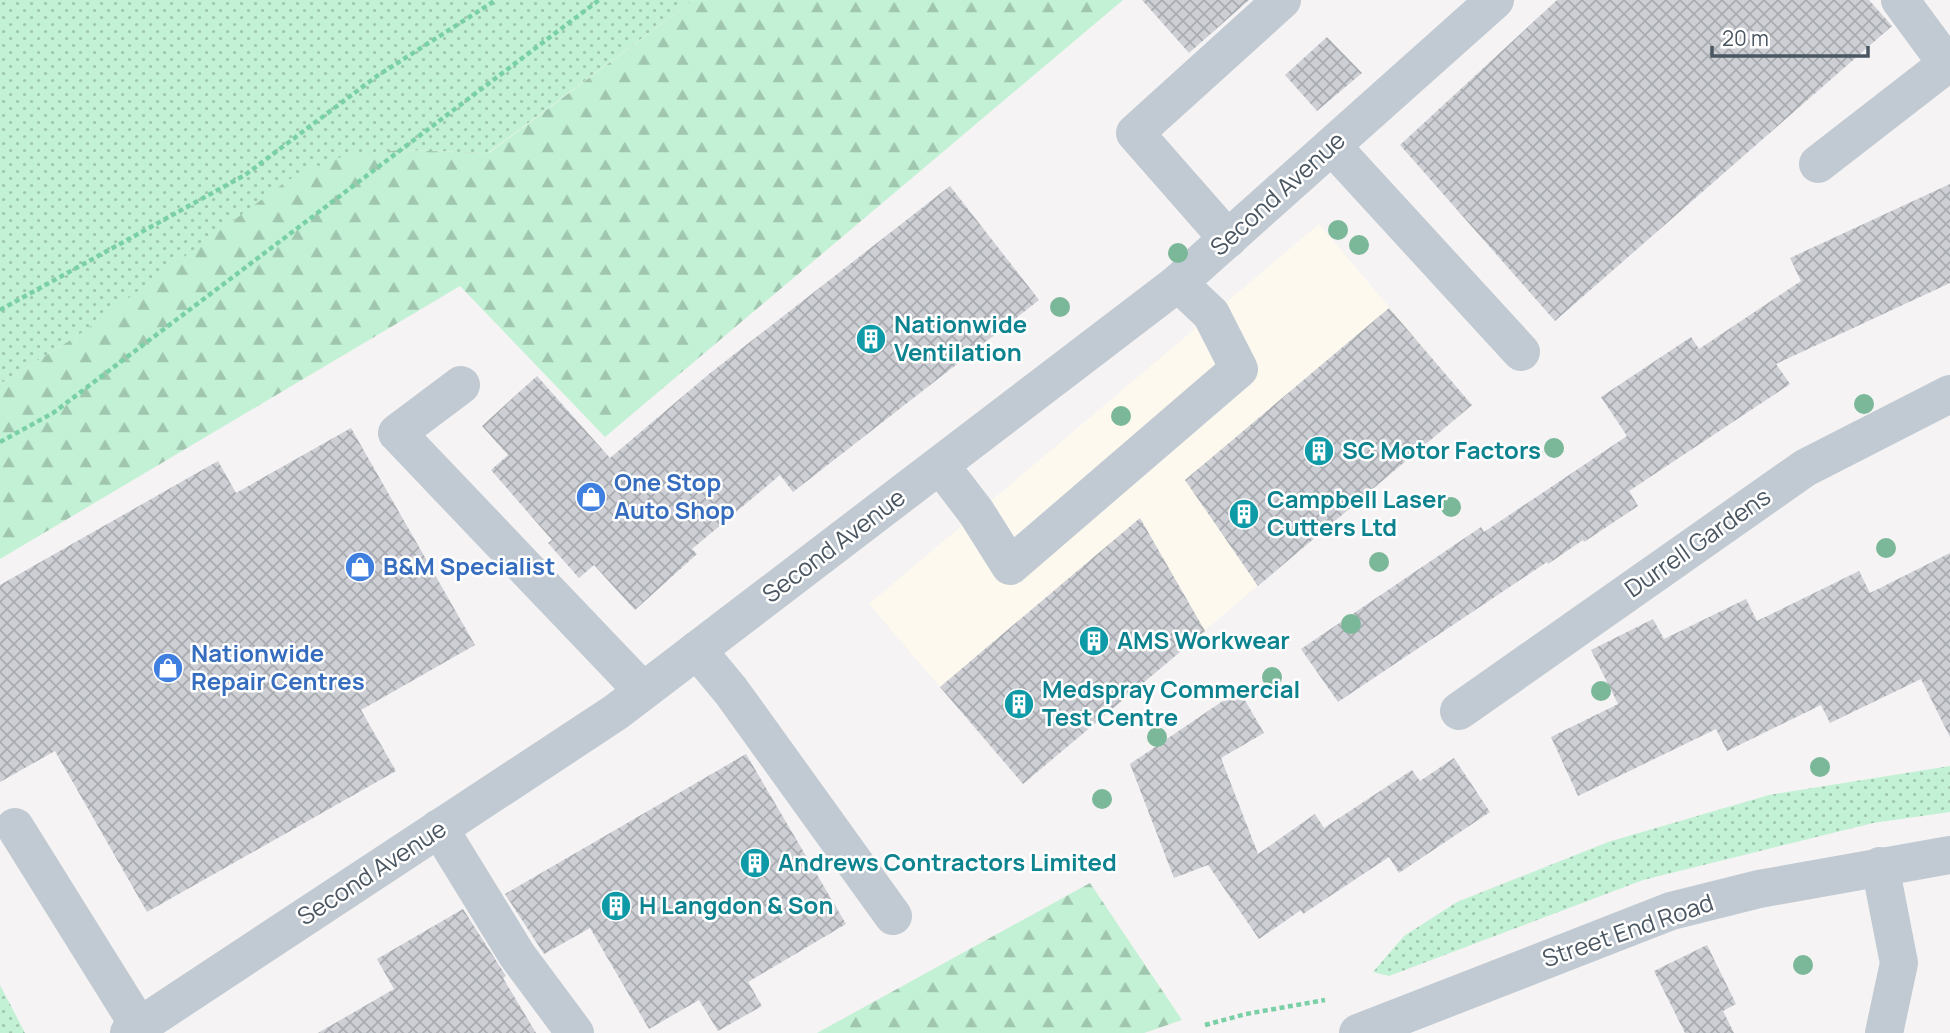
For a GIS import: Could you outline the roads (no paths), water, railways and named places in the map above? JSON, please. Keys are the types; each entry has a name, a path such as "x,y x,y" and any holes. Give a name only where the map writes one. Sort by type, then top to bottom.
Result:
{"street":[{"path":"1228,239 1135,133 1282,0"},
{"name":"Second Avenue","path":"134,1030 616,712 1178,283 1495,0"},
{"path":"1818,164 1947,64 1900,0"},
{"path":"1332,146 1521,352"},
{"path":"940,465 976,512 1010,566 1239,369 1211,314 1178,283"},
{"path":"461,385 397,433 643,691"},
{"name":"Durrell Gardens","path":"1459,711 1805,468 1950,394"},
{"path":"697,650 731,691 893,916"},
{"path":"15,827 134,1030"},
{"path":"439,828 517,955 575,1033"},
{"name":"Street End Road","path":"1358,1033 1671,911 1759,889 1950,855"},
{"path":"1880,866 1899,963 1884,1033"}],"place":[{"name":"Nationwide Ventilation","path":"871,339"},
{"name":"SC Motor Factors","path":"1319,451"},
{"name":"One Stop Auto Shop","path":"591,497"},
{"name":"Campbell Laser Cutters Ltd","path":"1244,514"},
{"name":"B&M Specialist","path":"360,567"},
{"name":"AMS Workwear","path":"1094,641"},
{"name":"Nationwide Repair Centres","path":"168,668"},
{"name":"Medspray Commercial Test Centre","path":"1019,704"},
{"name":"Andrews Contractors Limited","path":"755,863"},
{"name":"H Langdon & Son","path":"616,906"}]}
